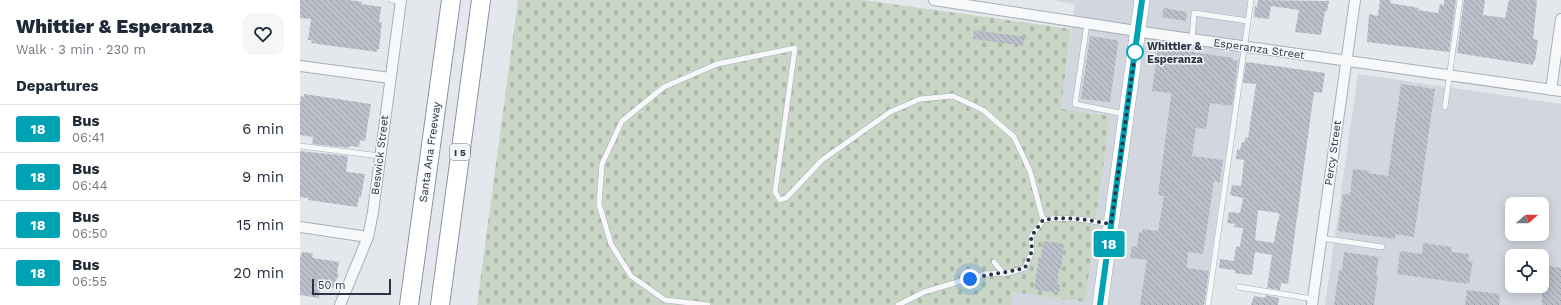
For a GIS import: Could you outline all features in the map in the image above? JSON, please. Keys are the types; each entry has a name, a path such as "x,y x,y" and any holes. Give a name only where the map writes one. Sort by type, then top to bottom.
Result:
{"highway":[{"name":"Santa Ana Freeway","path":"410,296 451,0"},
{"name":"I 5","path":"440,305 480,0"},
{"path":"443,281 444,305"},
{"path":"398,305 410,296"}],"main road":[{"path":"1100,305 1142,0"}],"street":[{"name":"Beswick Street","path":"340,305 368,237 374,212 398,0"},
{"name":"Esperanza Street","path":"934,0 1138,32 1556,90"},
{"name":"Percy Street","path":"1312,302 1355,0"},
{"path":"1556,90 1561,19"},
{"path":"300,66 390,78"},
{"path":"300,227 368,237"}],"lane":[{"path":"1208,305 1251,0"},
{"path":"1445,107 1460,0"},
{"path":"1192,39 1194,13 1248,21"},
{"path":"1087,24 1075,104 1126,114"},
{"path":"708,305 665,300 631,276 611,244 599,204 602,164 622,120 664,87 717,64 796,48 775,192 780,200 786,198 822,160 890,112 920,99 953,96 984,110 1014,137 1030,171 1043,220"},
{"path":"300,146 380,156"},
{"path":"898,305 924,292 985,274 1003,273 1025,268 1032,251 1031,237 1043,220 1057,218 1076,219 1111,224"},
{"path":"1321,238 1382,247"},
{"path":"994,262 1003,273"},
{"path":"1239,287 1312,302"}],"shaded area":[{"path":"1052,0 1249,0 1204,305 1011,305 1013,292 1085,302 1110,116 1061,109 1075,4"},
{"path":"1358,74 1561,104 1561,305 1325,305"}],"green space":[{"path":"518,0 863,0 1071,29 1061,109 1110,116 1085,302 1013,292 1011,305 477,305"}],"building":[{"path":"300,0 349,0 381,7 379,22 382,22 379,49 377,49 377,52 311,43 312,40 308,40 311,19 300,18"},
{"path":"1258,0 1329,1 1327,11 1325,11 1321,35 1295,32 1299,10 1271,6 1269,19 1254,17 1255,6 1257,7"},
{"path":"1380,0 1391,0 1390,3 1438,13 1440,4 1444,5 1444,0 1456,0 1449,52 1367,42 1369,14 1378,16"},
{"path":"1464,0 1485,0 1483,15 1505,18 1509,0 1537,1 1533,39 1538,40 1533,65 1457,53"},
{"path":"1164,8 1187,12 1186,21 1162,17"},
{"path":"974,30 1025,37 1023,46 973,39"},
{"path":"1090,36 1116,40 1118,43 1110,102 1081,99"},
{"path":"1158,47 1233,58 1233,60 1238,61 1232,106 1210,103 1206,129 1196,128 1192,156 1223,160 1220,182 1214,181 1203,254 1188,252 1187,268 1209,271 1204,305 1140,305 1147,260 1130,258 1132,246 1137,247 1139,232 1142,233 1143,229 1158,231 1164,196 1158,195 1171,93 1152,91"},
{"path":"1246,62 1325,73 1322,93 1314,92 1288,284 1281,283 1280,290 1267,288 1272,255 1255,252 1252,274 1250,275 1235,273 1235,270 1219,268 1220,259 1234,261 1236,247 1240,246 1243,228 1234,227 1235,224 1227,223 1229,212 1240,213 1243,198 1230,195 1232,185 1241,186 1244,160 1236,159 1237,149 1240,150 1242,142 1245,142 1245,137 1248,138 1256,84 1243,83","holes":["1258,210 1278,213 1280,215 1274,243 1255,240"]},
{"path":"1401,84 1435,89 1414,237 1395,234 1395,239 1338,231 1343,194 1350,195 1353,169 1388,176"},
{"path":"304,94 371,104 365,141 360,140 359,147 349,146 349,148 312,144 313,137 300,135 300,103 301,96 304,97"},
{"path":"300,151 348,156 346,172 365,174 361,197 359,197 357,207 308,200 308,198 300,197"},
{"path":"1043,241 1064,244 1061,269 1059,269 1057,284 1060,285 1059,293 1034,289"},
{"path":"1423,243 1452,247 1451,252 1469,254 1468,261 1473,261 1469,284 1397,274 1400,251 1422,254"},
{"path":"302,252 313,253 313,258 339,262 337,273 339,274 333,288 320,287 319,298 300,295 300,258"},
{"path":"1344,252 1379,257 1374,305 1334,305 1339,270 1342,271"},
{"path":"1549,266 1561,268 1561,305 1542,305 1542,293 1549,293"},
{"path":"1467,290 1500,294 1499,305 1465,305"},
{"path":"1266,295 1279,298 1278,305 1251,305 1254,296 1265,298"}],"bus line":[{"name":"18","path":"1100,305 1142,0"}],"place":[{"name":"Whittier & Esperanza","path":"1135,52"}],"route":[{"path":"970,279 985,274 1008,272 1025,268 1032,251 1031,237 1043,220 1057,218 1076,219 1111,224 1136,46 1135,52"}]}
